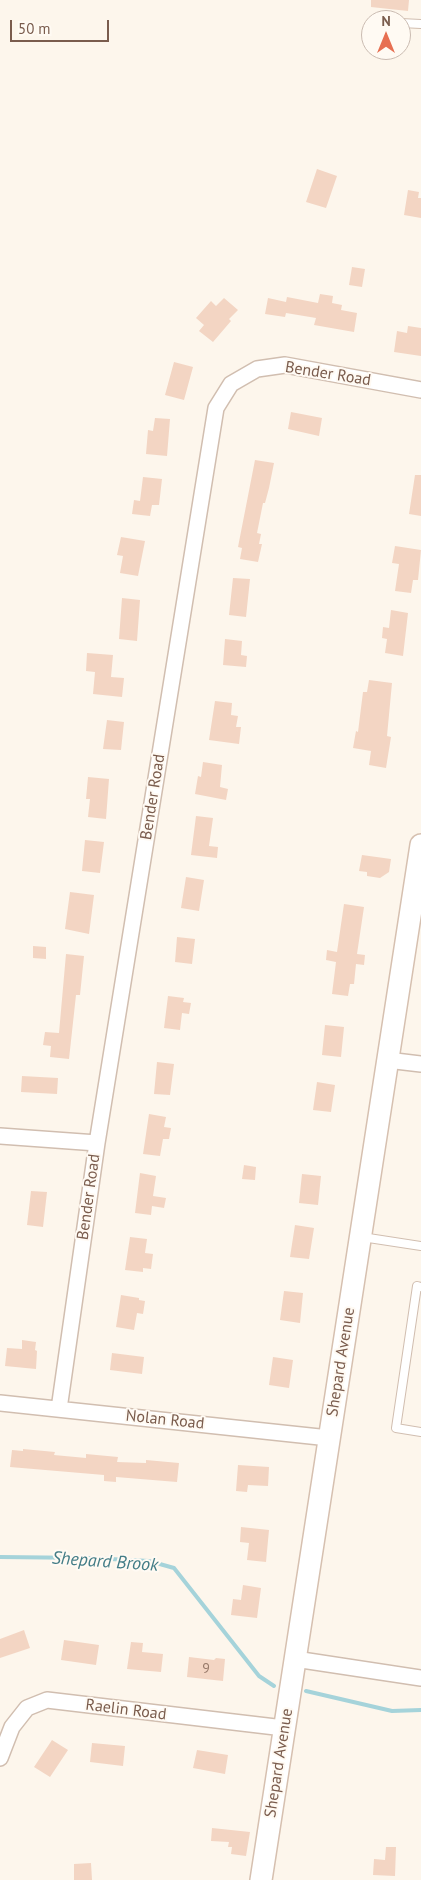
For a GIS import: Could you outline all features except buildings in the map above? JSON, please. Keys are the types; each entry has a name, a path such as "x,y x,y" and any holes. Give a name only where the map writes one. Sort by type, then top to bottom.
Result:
{"main road":[{"name":"Shepard Avenue","path":"261,1880 421,845"}],"street":[{"name":"Bender Road","path":"59,1409 97,1143 216,408 231,384 257,369 285,365 421,390"},
{"path":"388,1060 421,1064"},
{"path":"0,1136 97,1143"},
{"name":"Nolan Road","path":"0,1403 329,1438"},
{"path":"295,1659 421,1678"},
{"name":"Raelin Road","path":"0,1758 12,1727 27,1708 46,1700 284,1728"}],"lane":[{"path":"360,1237 421,1246"},
{"path":"421,1287 417,1286 396,1428 421,1432"}],"waterway":[{"name":"Shepard Brook","path":"0,1557 149,1561 174,1568 259,1676 274,1686"},
{"name":"Shepard Brook","path":"306,1691 392,1711 421,1710"}]}
